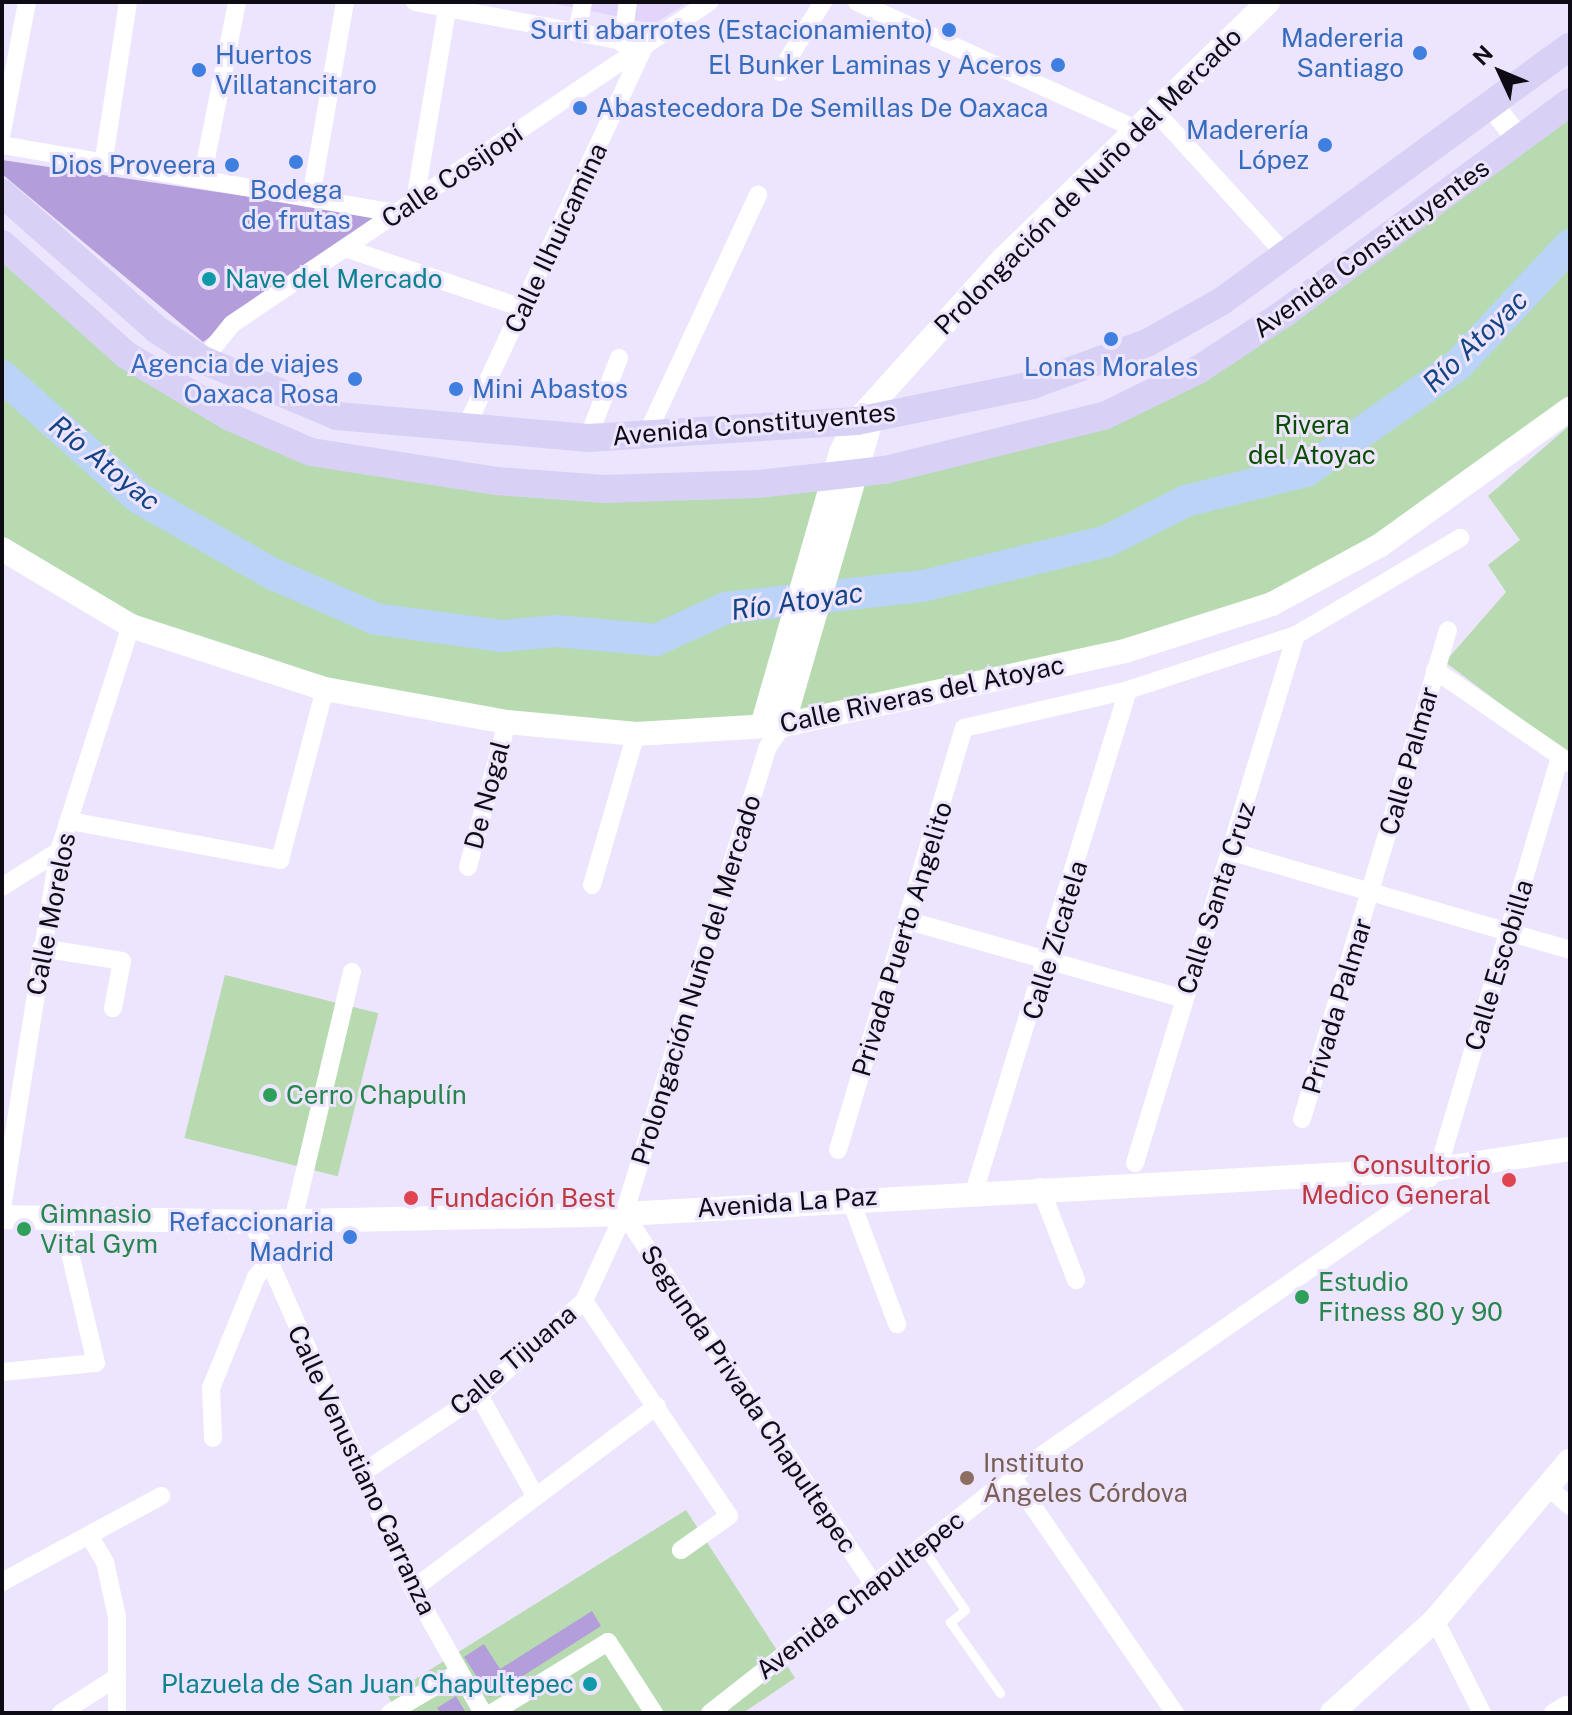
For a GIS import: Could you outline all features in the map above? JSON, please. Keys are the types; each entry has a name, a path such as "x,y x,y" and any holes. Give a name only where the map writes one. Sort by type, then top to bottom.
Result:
{"main road":[{"name":"Avenida Constituyentes","path":"2,193 156,329 203,360 337,416 588,438 647,434 869,413 1032,385 1147,343 1285,254 1570,46"},
{"name":"Avenida Constituyentes","path":"2,244 126,355 230,417 311,452 496,481 605,489 758,484 885,470 1104,416 1198,370 1274,320 1570,102"}],"street":[{"path":"2,132 27,2"},
{"path":"104,159 128,2"},
{"path":"202,179 237,2"},
{"path":"311,197 345,2"},
{"path":"415,2 645,45"},
{"path":"577,33 583,2"},
{"path":"622,43 628,8 643,2"},
{"name":"Calle Cosijopí","path":"203,360 232,324 709,2"},
{"path":"780,72 823,2"},
{"path":"857,2 1133,128"},
{"name":"Prolongación de Nuño del Mercado","path":"869,413 1133,128 1155,111 1268,2"},
{"path":"415,201 447,9"},
{"name":"Calle Ilhuicamina","path":"465,429 525,309 645,45"},
{"path":"1491,104 1519,140"},
{"path":"1155,111 1285,254"},
{"path":"2,145 104,159 396,213"},
{"path":"647,434 758,195"},
{"path":"345,248 525,309"},
{"path":"588,438 619,358"},
{"name":"Calle Riveras del Atoyac","path":"2,549 131,626 325,689 507,722 636,734 771,733 1125,651 1272,604 1379,546 1570,409"},
{"path":"771,733 850,452 869,413"},
{"path":"1128,690 1296,635 1460,538"},
{"name":"Calle Morelos","path":"2,1209 41,948 59,851 131,626"},
{"name":"Calle Palmar","path":"1372,892 1448,630"},
{"name":"Calle Santa Cruz","path":"1135,1163 1182,998 1233,852 1296,635"},
{"path":"1435,670 1564,762"},
{"path":"70,821 280,860 325,689"},
{"name":"Privada Puerto Angelito","path":"838,1150 909,921 964,728 1128,690"},
{"name":"Calle Zicatela","path":"975,1189 1051,960 1128,690"},
{"name":"De Nogal","path":"468,867 507,722"},
{"name":"Prolongación Nuño del Mercado","path":"624,1214 771,733"},
{"path":"592,885 636,734"},
{"name":"Calle Escobilla","path":"1438,1169 1508,934 1564,762"},
{"path":"2,887 59,851"},
{"path":"1233,852 1570,950"},
{"name":"Privada Palmar","path":"1302,1119 1372,892"},
{"path":"909,921 1182,998"},
{"path":"41,948 122,961 113,1008"},
{"path":"293,1221 352,972"},
{"name":"Avenida La Paz","path":"2,1217 61,1215 252,1222 624,1214 975,1189 1438,1169 1570,1149"},
{"name":"Avenida Chapultepec","path":"710,1713 1012,1476 1404,1204 1438,1169"},
{"path":"1040,1187 1076,1280"},
{"path":"849,1196 897,1324"},
{"name":"Calle Tijuana","path":"362,1473 479,1395 584,1301 624,1214"},
{"name":"Segunda Privada Chapultepec","path":"624,1214 873,1583"},
{"path":"2,1372 96,1363 61,1215"},
{"name":"Calle Venustiano Carranza","path":"252,1222 413,1589 483,1713"},
{"path":"213,1438 211,1388 256,1277 268,1263"},
{"path":"584,1301 729,1516 681,1550"},
{"path":"479,1395 534,1494"},
{"path":"413,1589 534,1494 657,1406"},
{"path":"1332,1713 1435,1620 1570,1460"},
{"path":"1012,1476 1175,1713"},
{"path":"1548,1487 1570,1506"},
{"path":"2,1582 161,1496"},
{"path":"90,1537 105,1562 117,1617 117,1713"},
{"path":"1435,1620 1482,1713"},
{"path":"492,1713 608,1642 654,1713"},
{"path":"390,1713 459,1672"},
{"path":"61,1713 117,1677"}],"lane":[{"path":"922,1547 965,1610 950,1622 1000,1693"}],"shaded area":[{"path":"546,2 688,2 654,24"}],"green space":[{"name":"Rivera del Atoyac","path":"1570,102 1570,410 1272,604 783,725 636,734 325,689 131,626 2,544 2,244 126,355 311,452 605,489 885,470 1104,416 1286,312"},
{"path":"1570,425 1570,756 1445,662 1506,592 1488,565 1520,540 1488,496"},
{"path":"225,975 378,1013 338,1176 184,1138"},
{"path":"686,1510 795,1678 743,1713 398,1713 388,1696"}],"building":[{"name":"Nave del Mercado","path":"2,160 380,216 203,342 2,174"},
{"path":"592,1611 601,1626 490,1697 464,1657 484,1644 500,1669"},
{"path":"456,1696 466,1713 441,1713 437,1708"}],"waterway":[{"name":"Río Atoyac","path":"2,376 139,498 273,574 376,619 501,636 557,631 656,640 726,608 923,586 1107,541 1186,501 1306,471 1458,365 1570,245"}],"place":[{"name":"Surti abarrotes (Estacionamiento)","path":"949,30"},
{"name":"Madereria Santiago","path":"1420,53"},
{"name":"El Bunker Laminas y Aceros","path":"1058,65"},
{"name":"Huertos Villatancitaro","path":"199,70"},
{"name":"Abastecedora De Semillas De Oaxaca","path":"580,108"},
{"name":"Maderería López","path":"1325,145"},
{"name":"Bodega de frutas","path":"296,162"},
{"name":"Dios Proveera","path":"232,165"},
{"name":"Nave del Mercado","path":"209,279"},
{"name":"Lonas Morales","path":"1111,339"},
{"name":"Agencia de viajes Oaxaca Rosa","path":"355,379"},
{"name":"Mini Abastos","path":"456,389"},
{"name":"Cerro Chapulín","path":"270,1095"},
{"name":"Consultorio Medico General","path":"1509,1180"},
{"name":"Fundación Best","path":"411,1198"},
{"name":"Gimnasio Vital Gym","path":"24,1229"},
{"name":"Refaccionaria Madrid","path":"350,1237"},
{"name":"Estudio Fitness 80 y 90","path":"1302,1297"},
{"name":"Instituto Ángeles Córdova","path":"967,1478"},
{"name":"Plazuela de San Juan Chapultepec","path":"590,1684"}]}
